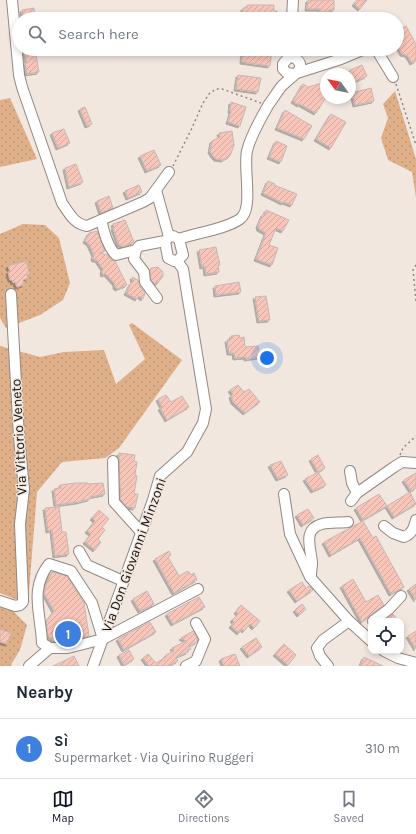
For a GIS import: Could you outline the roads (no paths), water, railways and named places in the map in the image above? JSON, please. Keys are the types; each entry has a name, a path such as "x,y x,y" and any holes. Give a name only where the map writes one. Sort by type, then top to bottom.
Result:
{"street":[{"path":"12,0 13,12"},
{"path":"292,12 293,0"},
{"path":"17,56 22,87 62,203 70,216 81,225 88,226 150,198 169,172"},
{"path":"157,298 145,282 144,272 134,259 136,250 139,246 229,225 241,218 246,210 247,202 245,164 247,151 269,105 293,64 311,68 348,56"},
{"path":"380,56 393,76"},
{"path":"156,190 171,239 168,258 178,261"},
{"path":"101,220 112,252 116,255 136,250"},
{"name":"Via Don Giovanni Minzoni","path":"93,666 153,500 160,476 186,452 203,423 206,409 183,270 178,261 182,255 171,239"},
{"name":"Via Vittorio Veneto","path":"0,601 15,606 20,605 23,602 20,524 24,489 19,437 12,294"},
{"path":"113,461 114,502 141,532"},
{"path":"350,471 354,497 402,462 416,463"},
{"path":"284,494 290,534 310,577 349,621 368,638"},
{"path":"384,526 393,533 404,537 415,532 416,520"},
{"path":"310,577 312,562 309,539 314,528 322,524 348,522"},
{"path":"79,551 87,565 123,581"},
{"path":"103,639 92,603 71,571 49,564 42,572 38,583 37,601 42,643 50,648 68,648 103,639 198,589"},
{"path":"377,618 389,609 401,596"},
{"path":"328,666 320,656 317,648 323,640 349,621"},
{"path":"186,666 196,661 205,638 196,623"},
{"path":"359,630 368,624"},
{"path":"29,666 50,648"},
{"path":"390,654 416,663"}],"place":[{"name":"Sì","path":"68,634"}]}
